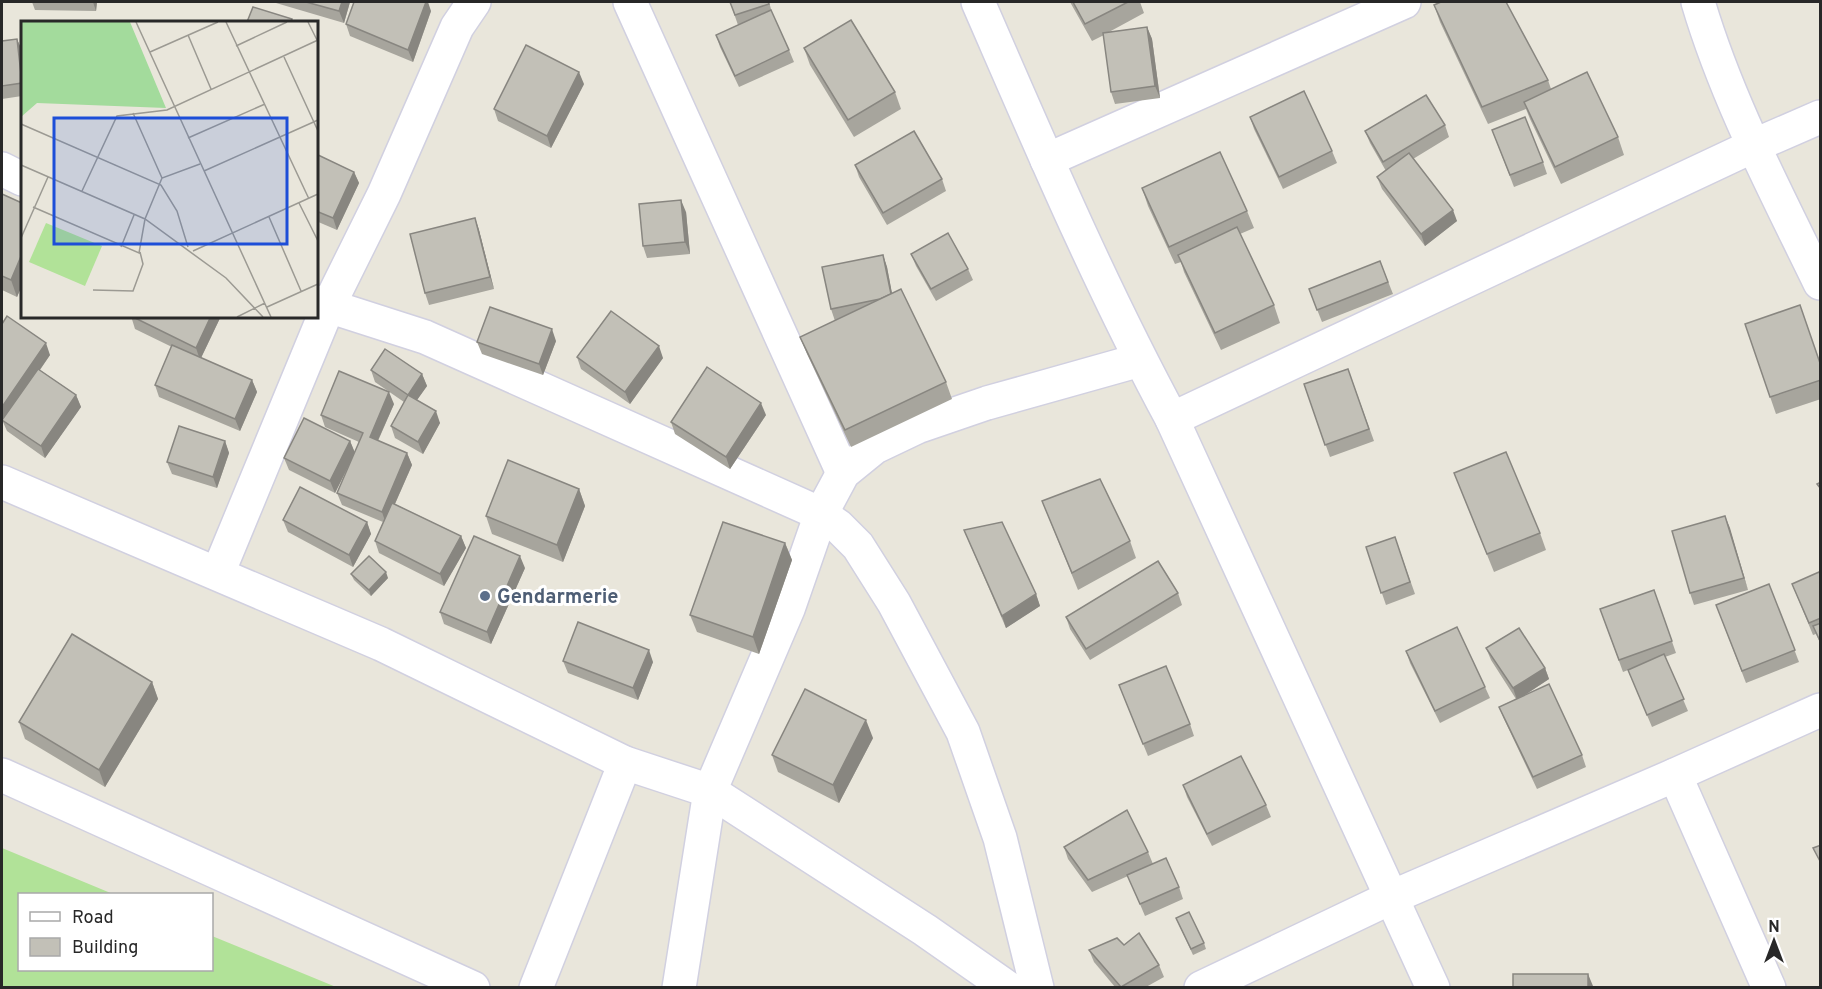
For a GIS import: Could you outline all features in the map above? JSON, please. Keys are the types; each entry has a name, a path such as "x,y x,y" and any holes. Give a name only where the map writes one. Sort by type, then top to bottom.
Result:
{"street":[{"path":"474,2 457,27 384,194 322,305 425,337 821,514 838,526 858,546 894,603 963,732 1000,838 1037,987"},
{"path":"630,2 843,473"},
{"path":"978,2 1047,160 1140,360 1172,419 1433,987"},
{"path":"1047,160 1404,2"},
{"path":"1698,2 1754,146 1821,283"},
{"path":"1172,419 1754,146 1821,117"},
{"path":"2,169 21,178"},
{"path":"218,573 317,318"},
{"path":"679,987 710,791 788,609 821,514 843,473 875,447 917,427 987,403 1140,360"},
{"path":"2,482 381,644 625,763 710,791 1008,987"},
{"path":"1201,987 1392,897 1821,710"},
{"path":"536,987 625,763"},
{"path":"2,775 473,987"},
{"path":"1675,775 1769,987"}],"green space":[{"path":"2,848 111,893 18,893 18,971 213,971 213,936 336,987 2,987"}],"building":[{"path":"306,2 342,2 339,11"},
{"path":"354,2 426,2 408,50 346,24"},
{"path":"730,2 768,2 769,4 735,15"},
{"path":"1073,2 1128,2 1085,24"},
{"path":"1441,2 1506,2 1548,80 1482,107 1434,5"},
{"path":"253,7 292,19 291,21 247,21"},
{"path":"771,10 789,50 735,76 716,35"},
{"path":"851,20 895,92 848,120 804,48"},
{"path":"1147,27 1155,86 1111,92 1103,33"},
{"path":"17,39 21,83 2,86 2,41"},
{"path":"526,45 579,72 547,136 494,109"},
{"path":"1587,72 1618,137 1555,167 1524,102"},
{"path":"1304,91 1332,151 1279,177 1250,117"},
{"path":"1426,95 1445,125 1383,162 1365,131"},
{"path":"1525,117 1543,162 1510,175 1492,130"},
{"path":"914,131 942,179 883,213 855,165"},
{"path":"1220,152 1247,211 1169,247 1142,188"},
{"path":"1409,153 1453,210 1421,234 1377,177"},
{"path":"318,155 354,172 333,218 318,212"},
{"path":"2,194 21,203 21,256 11,280 2,276"},
{"path":"681,200 685,242 643,246 639,204"},
{"path":"475,218 490,277 425,293 410,234"},
{"path":"1237,227 1274,305 1215,333 1178,255"},
{"path":"948,233 968,269 931,289 911,254"},
{"path":"883,255 891,294 880,299 831,309 822,267"},
{"path":"1380,261 1388,282 1317,310 1309,289"},
{"path":"901,289 946,382 845,430 800,337"},
{"path":"1800,305 1821,366 1821,380 1770,397 1745,324"},
{"path":"490,307 552,329 539,364 477,342"},
{"path":"611,311 659,346 625,392 577,357"},
{"path":"7,316 46,343 2,407 2,324"},
{"path":"135,318 210,318 196,348"},
{"path":"172,345 252,380 235,419 155,385"},
{"path":"385,349 422,374 408,395 371,370"},
{"path":"707,367 761,403 726,457 671,422"},
{"path":"38,369 76,395 41,446 2,420"},
{"path":"1348,369 1369,429 1325,445 1304,384"},
{"path":"339,371 389,392 370,437 407,453 382,512 337,493 363,433 321,415"},
{"path":"408,395 436,411 418,442 391,426"},
{"path":"304,418 350,441 330,481 284,458"},
{"path":"179,426 225,441 213,477 167,462"},
{"path":"1506,452 1540,533 1487,554 1454,473"},
{"path":"508,460 579,489 557,545 486,516"},
{"path":"1100,479 1130,541 1072,573 1042,501"},
{"path":"300,487 367,522 349,555 283,520"},
{"path":"392,503 461,536 440,574 375,541"},
{"path":"1725,516 1744,578 1690,593 1672,531"},
{"path":"723,522 785,543 753,637 690,615"},
{"path":"1002,522 1036,594 1002,616 964,530"},
{"name":"Gendarmerie","path":"474,536 520,556 487,632 440,612"},
{"path":"1395,537 1410,582 1381,593 1366,547"},
{"path":"369,556 386,572 369,590 351,574"},
{"path":"1158,561 1178,593 1086,649 1066,617"},
{"path":"1819,572 1821,575 1821,618 1809,623 1792,584"},
{"path":"1769,584 1795,650 1742,671 1716,605"},
{"path":"1654,590 1672,641 1619,660 1600,609"},
{"path":"578,622 649,650 633,688 563,661"},
{"path":"1821,623 1821,643 1813,626"},
{"path":"1457,627 1485,687 1435,711 1406,651"},
{"path":"1519,628 1545,668 1513,688 1486,648"},
{"path":"72,634 152,682 99,770 19,722"},
{"path":"1664,654 1684,699 1647,715 1628,670"},
{"path":"1166,666 1190,724 1143,744 1119,685"},
{"path":"1549,684 1582,755 1533,777 1499,707"},
{"path":"805,689 866,720 833,785 772,755"},
{"path":"1241,756 1266,805 1207,834 1183,785"},
{"path":"1127,810 1148,852 1088,880 1064,847"},
{"path":"1821,845 1821,863 1813,848"},
{"path":"1166,858 1179,887 1140,904 1127,875"},
{"path":"1189,912 1204,943 1191,949 1176,918"},
{"path":"1139,933 1159,965 1121,987 1089,950 1117,938 1124,945"},
{"path":"1513,974 1588,974 1588,987 1513,987"}],"place":[{"name":"Gendarmerie","path":"485,596"}]}
